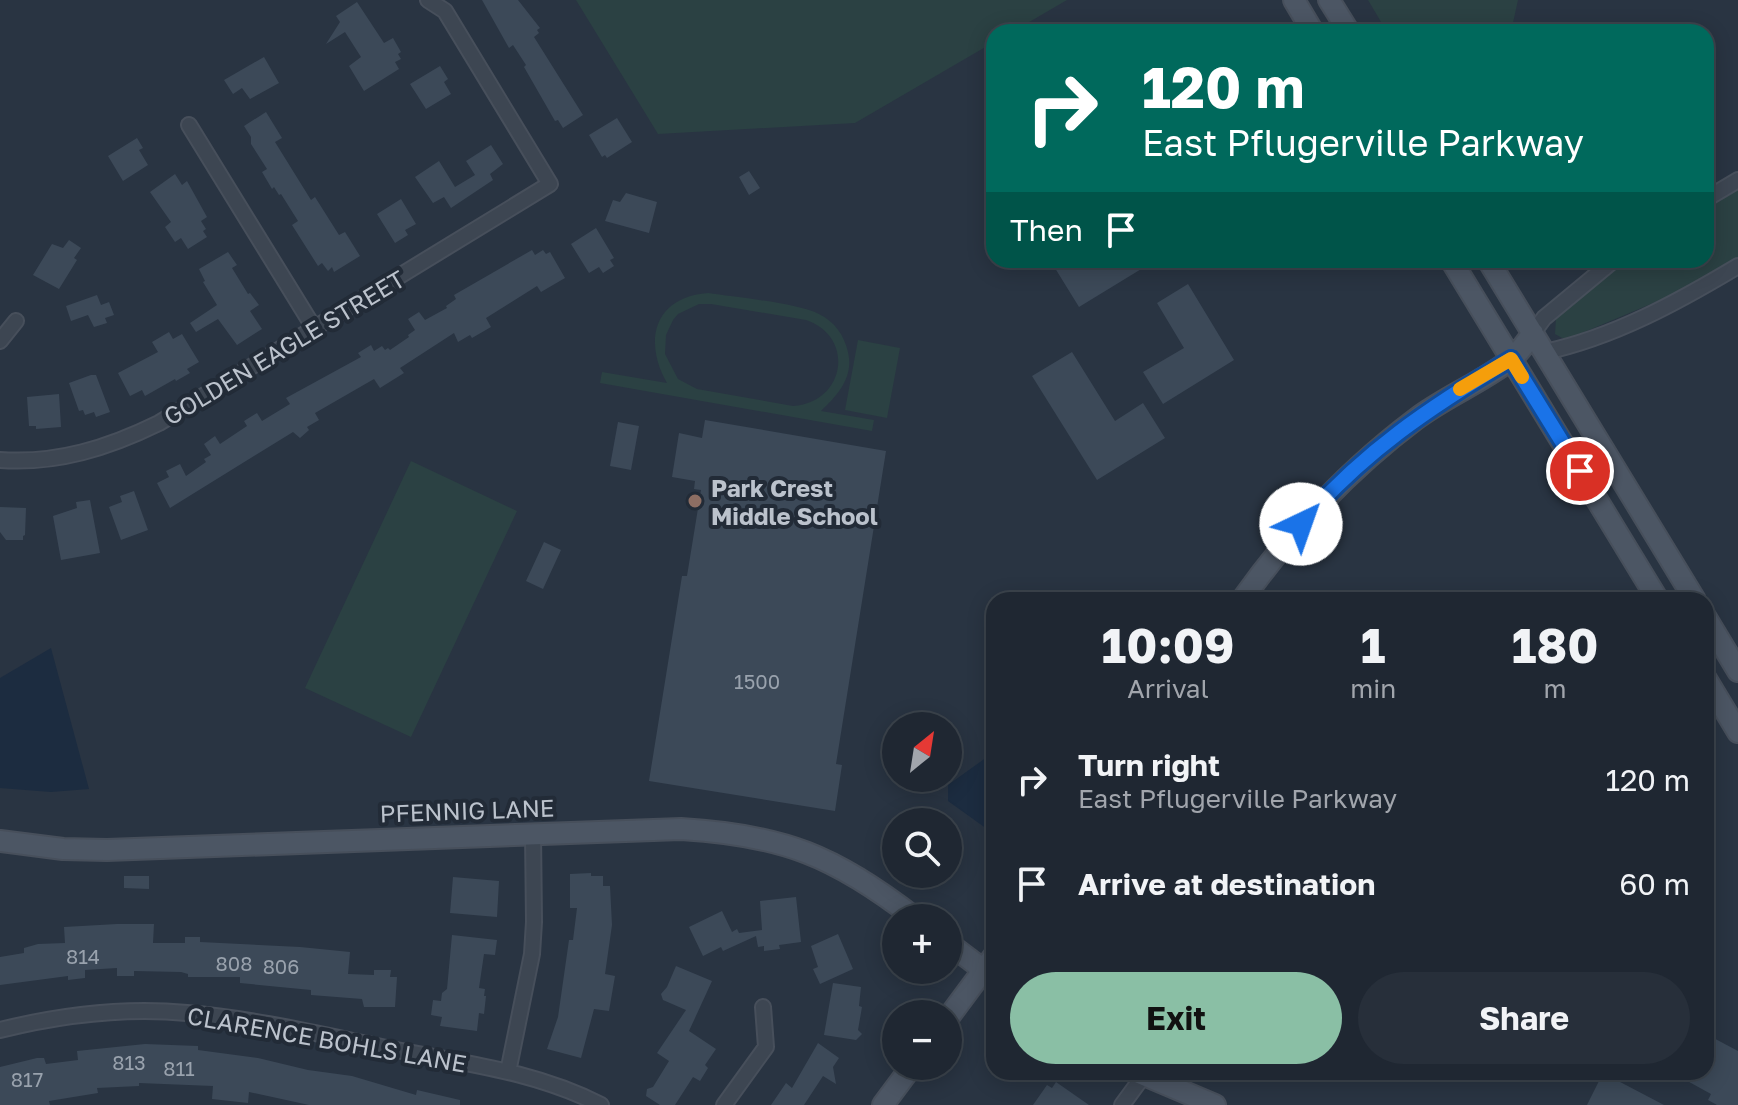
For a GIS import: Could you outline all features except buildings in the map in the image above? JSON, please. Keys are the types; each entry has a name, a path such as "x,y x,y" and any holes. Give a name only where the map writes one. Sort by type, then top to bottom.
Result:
{"street":[{"name":"GOLDEN EAGLE STREET","path":"0,460 36,461 66,457 132,437 550,184 445,11 428,0"},
{"path":"1294,0 1308,24"},
{"path":"1329,0 1344,24"},
{"path":"189,125 314,328"},
{"path":"1714,194 1738,180"},
{"path":"1511,359 1570,345 1647,315 1693,293 1738,266"},
{"path":"1456,268 1653,592"},
{"path":"1493,268 1690,592"},
{"path":"1248,592 1319,504 1371,452 1442,400 1511,359 1544,318 1604,268"},
{"path":"0,341 16,321"},
{"path":"1714,631 1738,671"},
{"path":"1714,692 1738,732"},
{"name":"PFENNIG LANE","path":"0,841 63,849 107,850 533,833 681,829 732,832 780,842 820,857 854,874 896,904"},
{"path":"508,1072 532,954 533,833"},
{"path":"962,951 986,965"},
{"path":"962,1002 986,974"},
{"path":"724,1105 766,1047 763,1007"},
{"name":"CLARENCE BOHLS LANE","path":"0,1030 81,1014 185,1012 248,1020 508,1072 558,1085 601,1105"},
{"path":"883,1105 902,1080"},
{"path":"1122,1105 1137,1080"},
{"path":"1155,1080 1215,1105"}],"green space":[{"path":"576,0 1067,0 1026,24 986,24 986,47 855,123 658,134"},
{"path":"1368,0 1518,0 1513,24 1382,24"},
{"path":"1738,189 1738,257 1677,293 1570,338 1564,339 1555,334 1556,318 1616,268 1714,268 1714,203"},
{"path":"708,293 781,304 809,310 830,321 844,340 849,370 839,392 821,411 874,420 872,431 600,383 602,372 667,383 656,352 658,324 675,303","holes":["699,304 806,320 822,328 838,354 838,368 833,382 824,394 811,402 793,406 697,389 678,379 665,354 666,335 678,314"]},
{"path":"858,340 900,348 887,418 845,410"},
{"path":"411,461 517,511 411,737 305,688"}],"water":[{"path":"51,648 89,789 51,792 0,788 0,678"},
{"path":"986,758 986,828 962,808 948,801 948,792 962,792 962,775"}],"slow traffic":[{"path":"1460,389 1511,359 1522,377"}],"place":[{"name":"Park Crest Middle School","path":"695,501"}],"route":[{"path":"1301,524 1371,452 1442,400 1511,359 1580,471"}]}
